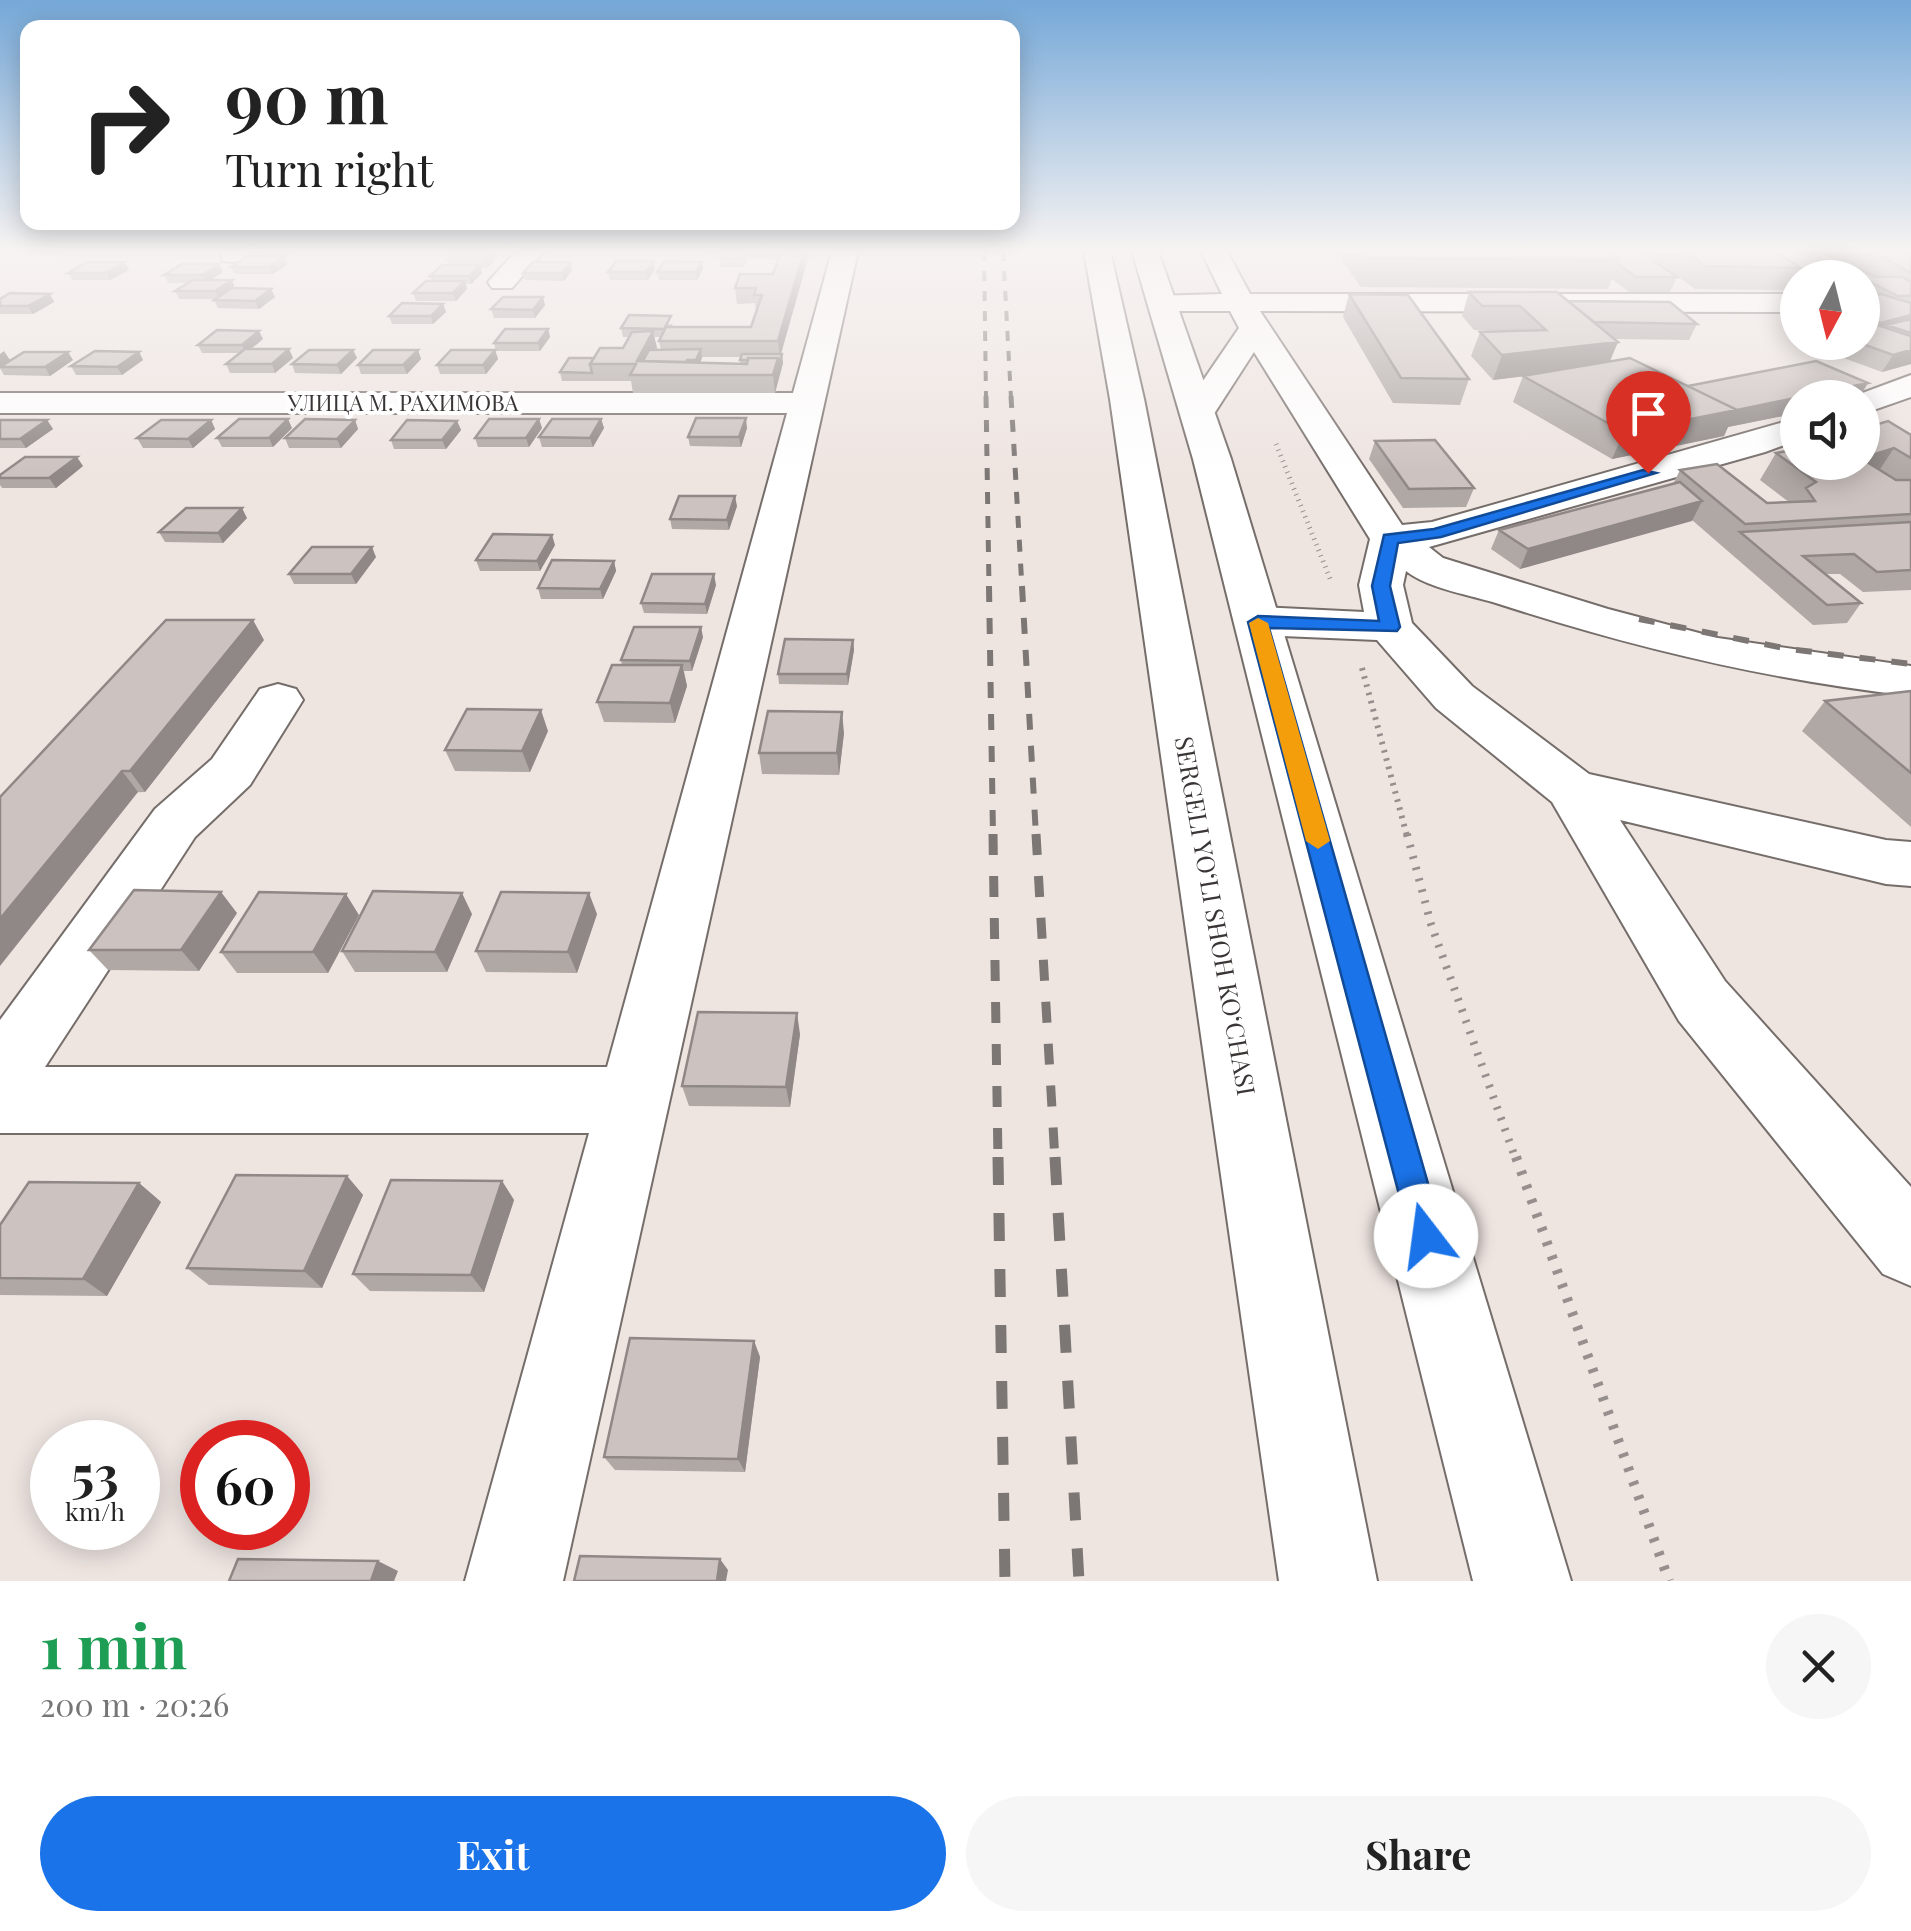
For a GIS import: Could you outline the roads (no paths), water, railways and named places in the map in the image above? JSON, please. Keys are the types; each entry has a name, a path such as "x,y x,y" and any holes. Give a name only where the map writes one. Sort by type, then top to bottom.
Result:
{"main road":[{"path":"514,1581 826,325"},
{"name":"SERGELI YO‘LI SHOH KO‘CHASI","path":"1112,325 1131,418 1328,1581"},
{"path":"1170,325 1258,622 1522,1581"},
{"path":"1236,325 1243,329 1333,325"},
{"path":"1241,325 1390,538 1428,567 1592,619 1715,652 1838,674 1911,680"},
{"path":"1198,412 1243,329"},
{"path":"1880,397 1911,386"},
{"name":"УЛИЦА М. РАХИМОВА","path":"0,403 806,403"},
{"path":"1390,538 1435,534 1780,434"},
{"path":"1369,626 1390,538"},
{"path":"1258,622 1369,626 1572,788 1702,1001 1911,1246"},
{"path":"0,1076 175,823 231,772 278,700"},
{"path":"1572,788 1886,862 1911,864"},
{"path":"0,1100 633,1100"}],"railway":[{"path":"985,325 986,398"},
{"path":"1007,325 1011,398"},
{"path":"986,396 989,588"},
{"path":"1011,396 1022,588"},
{"path":"989,586 993,836"},
{"path":"1022,586 1036,836"},
{"path":"1639,619 1789,649 1911,664"},
{"path":"993,834 998,1160"},
{"path":"1036,834 1055,1160"},
{"path":"998,1157 1005,1581"},
{"path":"1055,1157 1079,1581"}]}
